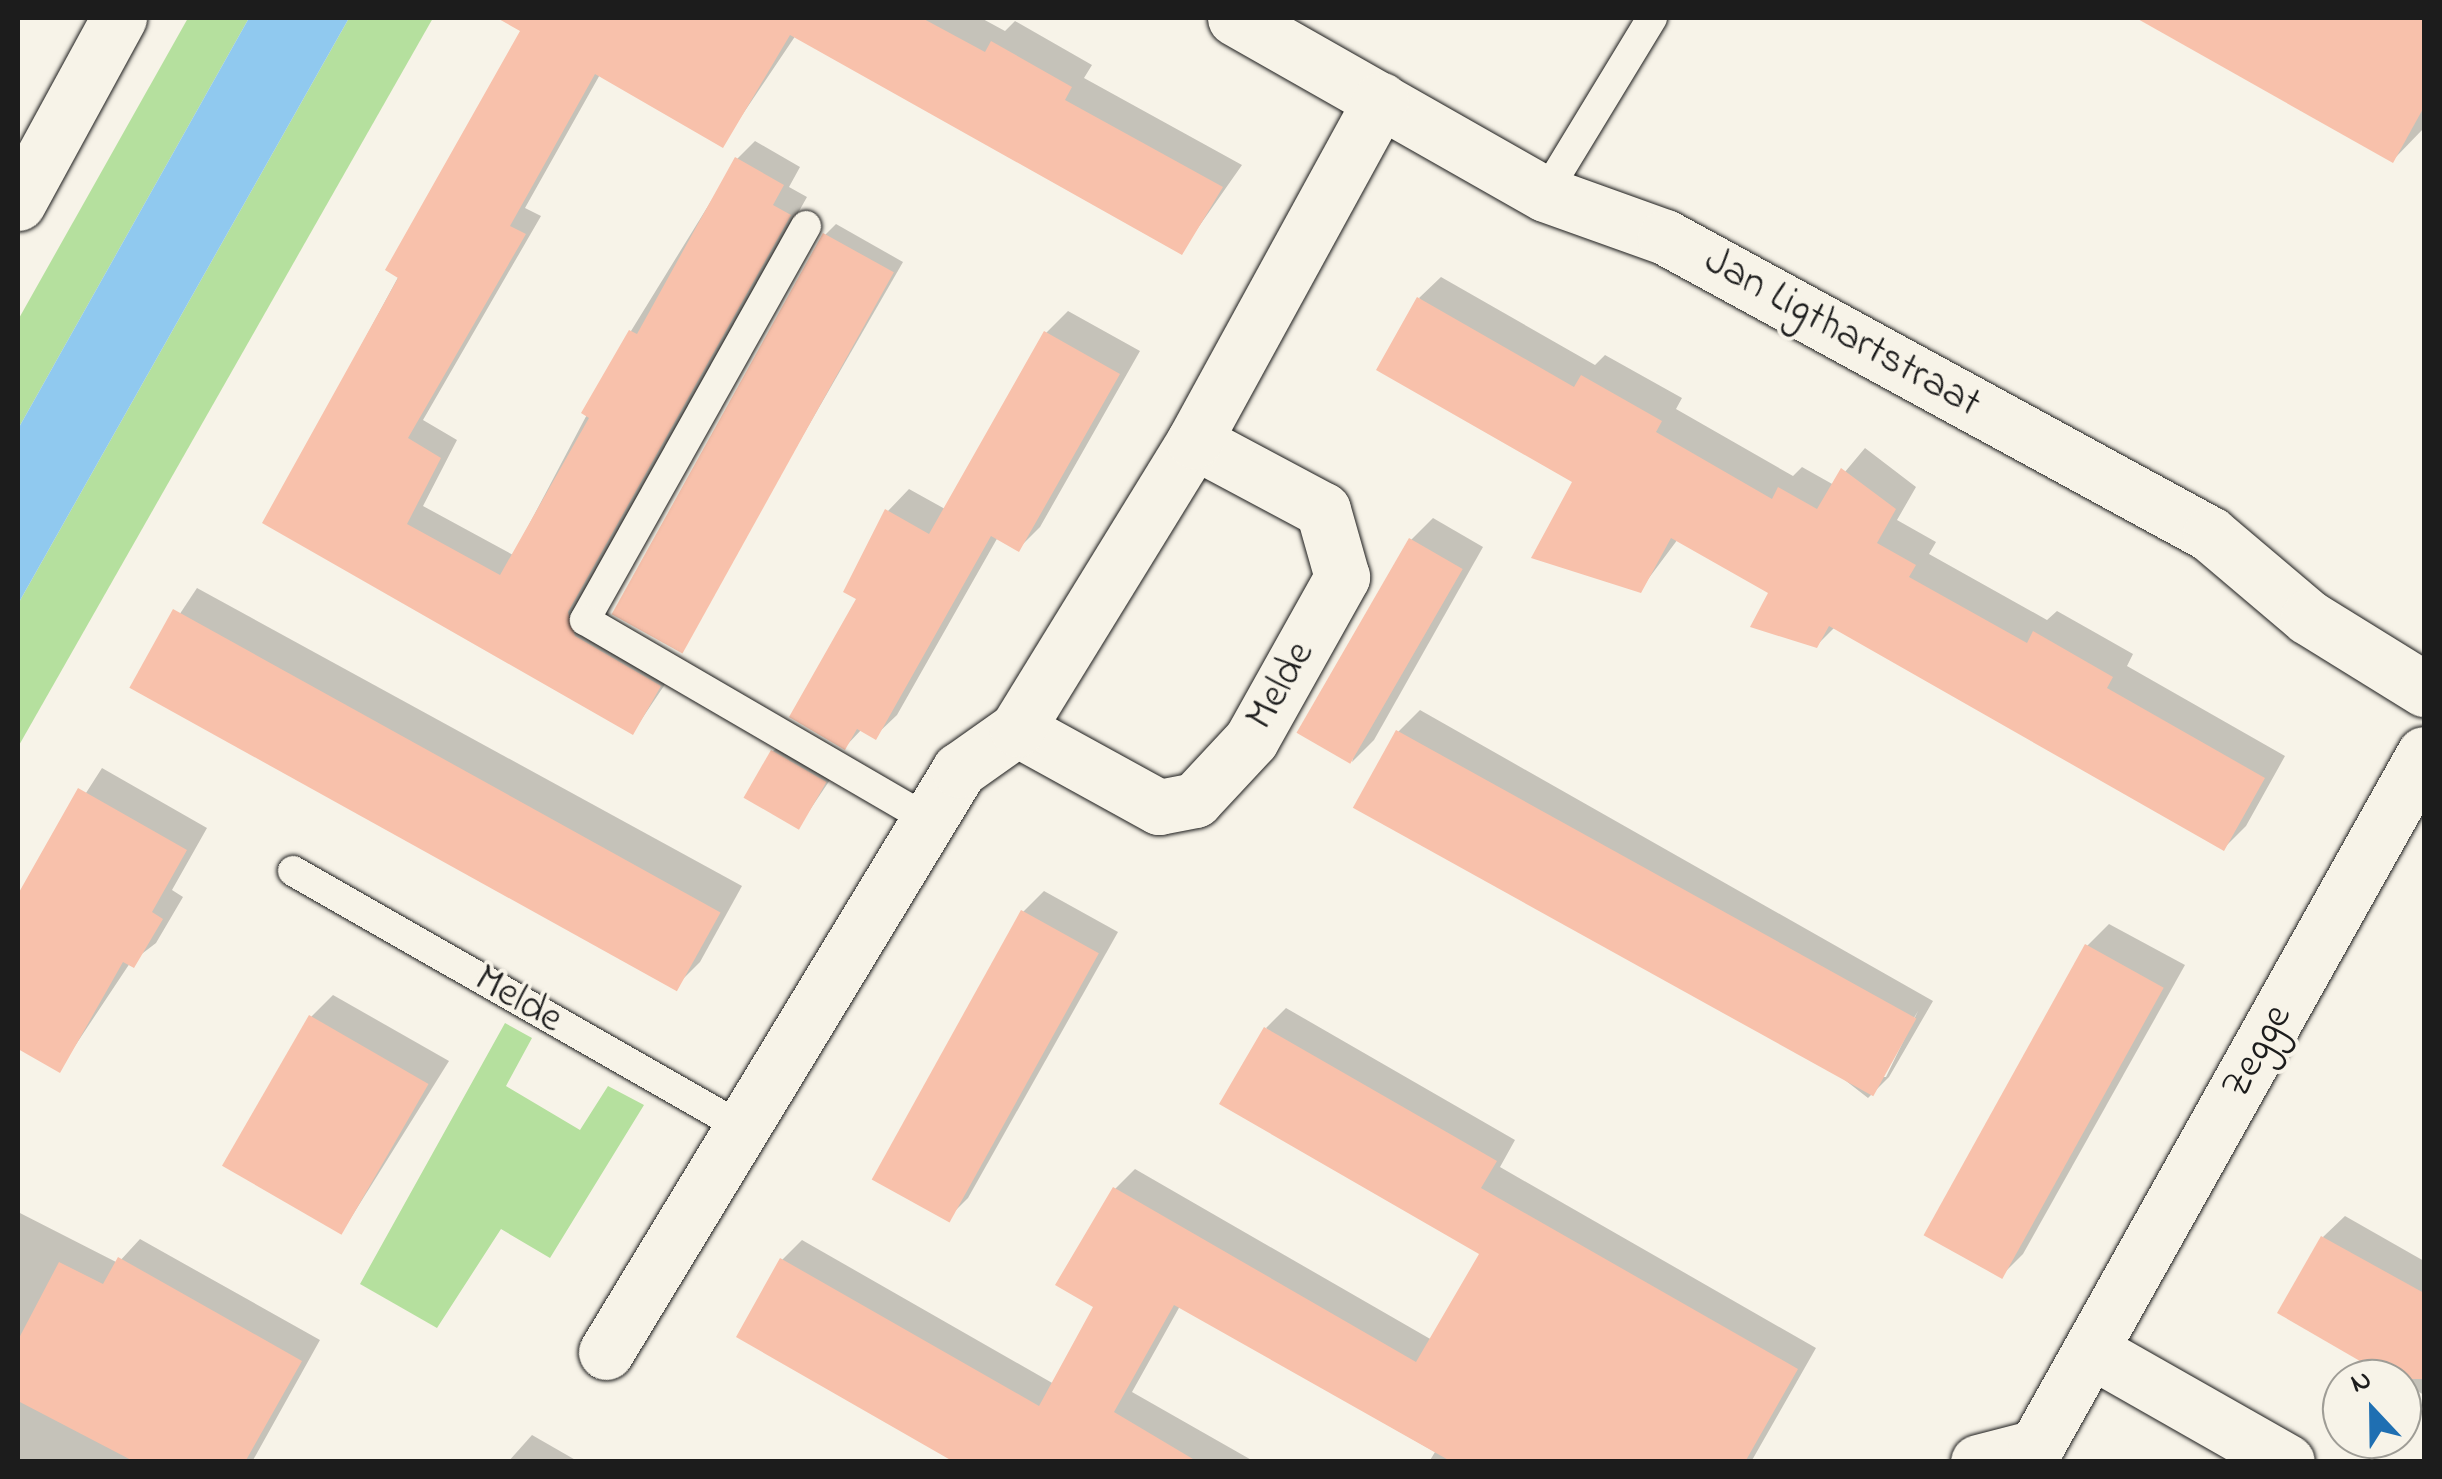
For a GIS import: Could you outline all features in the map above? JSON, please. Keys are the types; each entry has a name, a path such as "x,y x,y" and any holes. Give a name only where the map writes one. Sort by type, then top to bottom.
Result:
{"street":[{"path":"18,203 120,18"},
{"name":"Jan Ligthartstraat","path":"1235,18 1545,194 1665,236 2210,534 2308,617 2424,689"},
{"path":"606,1352 959,770 1017,729 1194,441 1381,100"},
{"name":"Melde","path":"1017,729 1159,806 1195,800 1251,740 1342,578 1323,510 1194,441"},
{"name":"Zegge","path":"1978,1462 2036,1447 2424,754"},
{"path":"2092,1351 2287,1462"}],"lane":[{"path":"1545,194 1652,18"},
{"path":"806,226 585,620 929,820"},
{"name":"Melde","path":"294,872 743,1128"}],"green space":[{"path":"188,18 249,18 18,429 18,320"},
{"path":"349,18 433,18 18,747 18,604"},
{"path":"505,1023 532,1038 506,1086 580,1130 608,1086 644,1105 550,1258 501,1229 437,1328 360,1284"}],"water":[{"path":"249,18 349,18 18,604 18,429"}],"building":[{"path":"497,18 922,18 985,52 991,41 1072,87 1065,100 1223,187 1182,255 790,35 723,148 595,74 510,226 526,234 408,438 441,458 407,524 500,575 589,418 581,413 629,330 637,334 735,157 784,185 773,205 791,215 568,612 575,636 661,686 633,735 262,523 398,278 385,270 520,31"},
{"path":"2136,18 2424,18 2424,107 2393,163"},
{"path":"823,233 894,272 682,654 612,614"},
{"path":"1417,297 1574,387 1581,375 1662,421 1656,432 1772,499 1778,487 1817,509 1841,468 1896,509 1877,543 1916,565 1909,577 2027,643 2033,631 2113,677 2107,688 2265,778 2224,851 1829,626 1817,648 1750,627 1768,593 1671,538 1641,593 1531,558 1572,482 1376,370"},
{"path":"1044,331 1120,374 1019,552 991,536 876,740 857,729 845,750 789,717 856,599 843,592 885,509 929,534"},
{"path":"1409,538 1463,569 1350,764 1296,733"},
{"path":"173,609 721,912 677,991 129,688"},
{"path":"1396,730 1916,1018 1873,1096 1353,808"},
{"path":"771,750 826,782 799,830 744,798"},
{"path":"78,788 187,850 152,912 163,919 134,968 123,962 60,1073 18,1049 18,894"},
{"path":"1021,910 1099,953 950,1223 872,1179"},
{"path":"2085,944 2164,988 2002,1279 1924,1235"},
{"path":"309,1015 429,1084 342,1235 222,1166"},
{"path":"1264,1027 1497,1161 1481,1188 1798,1369 1745,1462 1452,1462 1174,1305 1114,1412 1198,1462 954,1462 736,1337 780,1258 1039,1406 1093,1307 1055,1285 1113,1187 1416,1362 1479,1254 1219,1104"},
{"path":"2321,1236 2424,1293 2424,1379 2422,1359 2356,1359 2277,1313"},
{"path":"118,1257 302,1361 245,1462 135,1462 18,1401 18,1340 59,1262 103,1284"}]}
